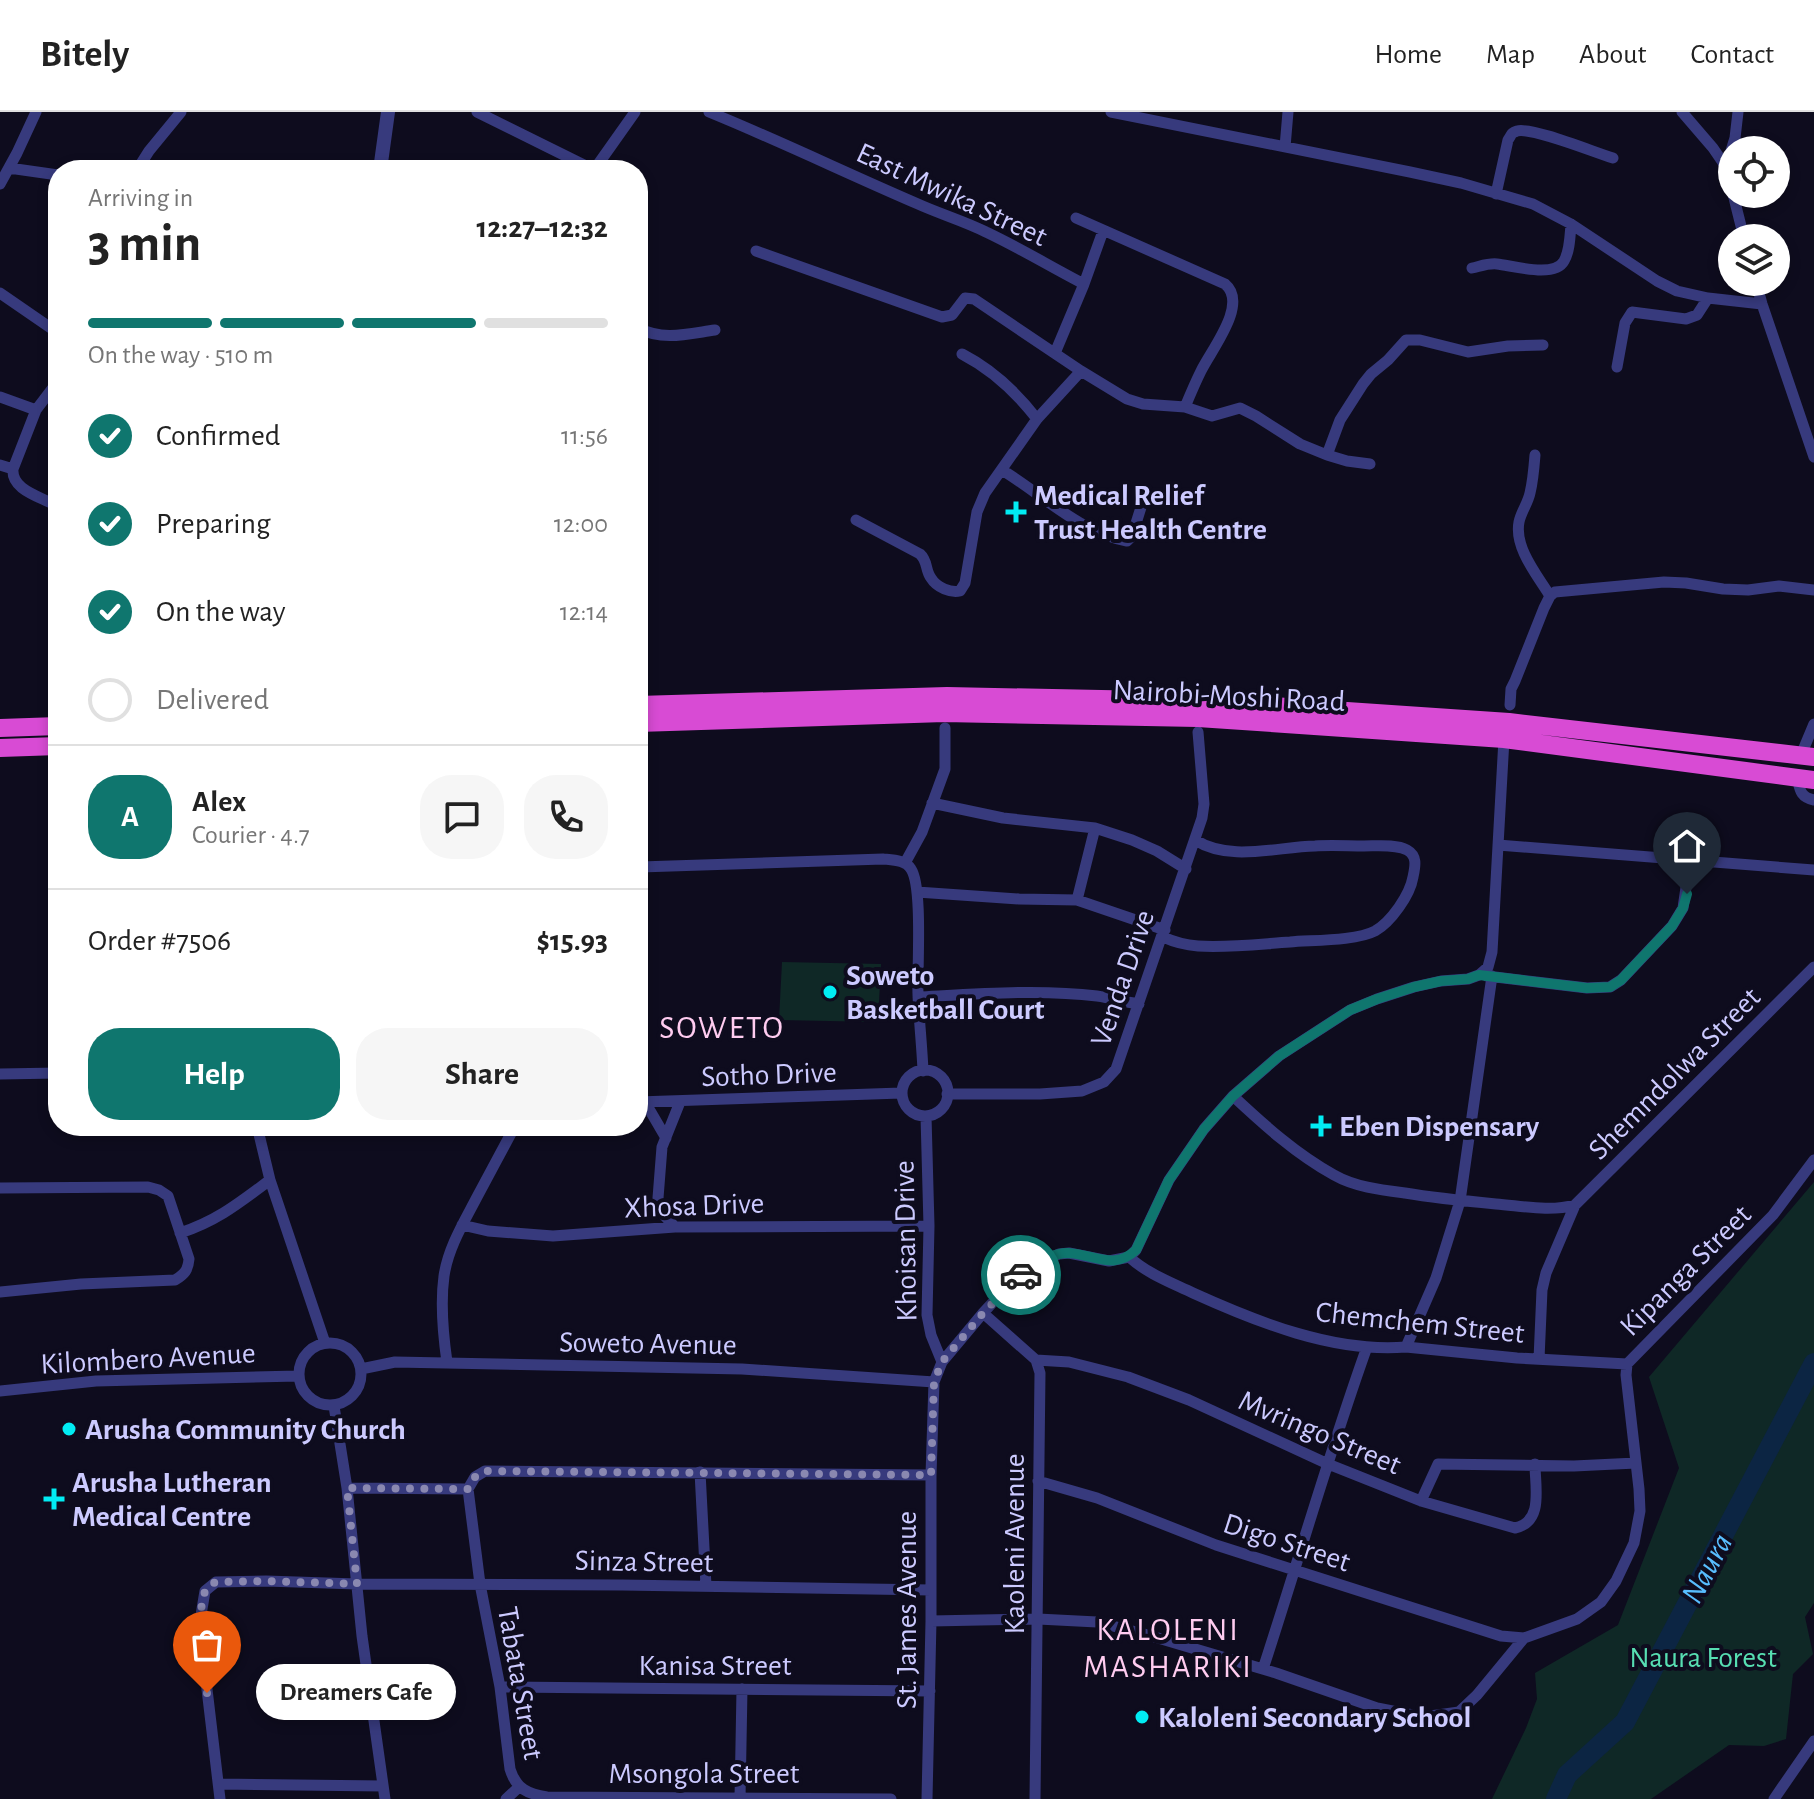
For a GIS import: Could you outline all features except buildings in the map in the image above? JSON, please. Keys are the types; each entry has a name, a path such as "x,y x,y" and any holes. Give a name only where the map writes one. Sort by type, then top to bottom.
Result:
{"highway":[{"name":"Nairobi-Moshi Road","path":"648,705 947,696 1199,701 1509,722 1808,756"},
{"name":"Nairobi-Moshi Road","path":"648,723 944,713 1198,718 1504,739 1805,779"},
{"path":"0,728 48,726"},
{"path":"0,748 48,746"}],"street":[{"path":"143,160 181,112"},
{"path":"381,160 388,112"},
{"path":"477,112 574,160"},
{"path":"601,160 635,112"},
{"name":"East Mwika Street","path":"709,112 982,229 1084,284"},
{"path":"1111,112 1442,179 1533,204 1571,224 1677,291 1762,304"},
{"path":"1285,147 1288,112"},
{"path":"1682,112 1718,155"},
{"path":"1735,136 1738,112"},
{"path":"0,184 31,114"},
{"path":"1496,194 1508,140 1511,134 1517,132 1534,131 1613,158"},
{"path":"9,168 48,174"},
{"path":"1076,218 1231,289 1233,306 1227,325 1200,372 1185,407"},
{"path":"1472,268 1497,264 1523,269 1558,268 1563,265 1567,255 1571,224"},
{"path":"1055,353 1103,231"},
{"path":"756,251 942,317 952,315 965,298 974,299 1081,371 1134,402 1185,407 1212,416 1235,409 1246,410 1300,444 1347,461 1370,464"},
{"path":"0,293 48,326"},
{"path":"1760,296 1814,457"},
{"path":"1617,367 1625,323 1632,312 1686,319 1697,315 1708,298"},
{"path":"648,333 663,336 715,330"},
{"path":"1327,455 1340,420 1363,384 1406,340 1420,340 1468,352 1543,345"},
{"path":"962,354 994,375 1037,419"},
{"path":"856,520 920,554 925,559 931,579 949,592 960,591 965,583 977,512 985,493 1037,419 1081,371"},
{"path":"48,394 36,410 12,477 17,485 48,502"},
{"path":"0,397 36,410"},
{"path":"1535,455 1531,491 1518,529 1527,557 1550,596"},
{"path":"0,465 13,469"},
{"path":"1002,470 1072,518 1101,533 1127,541 1132,536 1143,501"},
{"path":"1510,705 1515,681 1550,596 1555,592 1664,582 1723,589 1779,586 1814,590"},
{"path":"905,863 922,832 945,769 945,728"},
{"path":"1808,756 1813,731"},
{"name":"Venda Drive","path":"947,1094 1082,1091 1104,1082 1116,1069 1202,818 1204,804 1198,732"},
{"path":"1129,1257 1136,1250 1169,1180 1204,1129 1233,1096 1279,1056 1350,1010 1414,987 1468,979 1488,967 1492,952 1504,739"},
{"path":"1805,779 1800,794 1814,800"},
{"path":"932,803 1003,818 1095,828 1157,851 1186,869"},
{"path":"1077,900 1095,828"},
{"path":"917,892 1077,900 1164,933 1186,945 1213,947 1321,940 1376,931 1400,906 1412,882 1415,865 1415,859 1404,848 1315,846 1233,852 1205,847 1195,840"},
{"path":"1498,845 1814,870"},
{"path":"648,871 883,859 905,863 911,868 917,892 918,997 923,1071"},
{"path":"1479,975 1587,988 1610,987 1621,980 1672,926 1683,908 1690,860"},
{"name":"Shemndolwa Street","path":"1571,1206 1814,967"},
{"path":"1406,1347 1436,1278 1460,1201 1492,976"},
{"path":"918,997 987,993 1065,994 1139,1004"},
{"path":"923,1071 941,1077 947,1094 939,1111 926,1116 912,1112 901,1093 907,1079 923,1071"},
{"path":"0,1074 48,1073"},
{"name":"Sotho Drive","path":"648,1102 901,1093"},
{"path":"1233,1096 1303,1156 1336,1177 1366,1187 1460,1201 1549,1209 1571,1206 1542,1290 1539,1359"},
{"path":"675,1227 661,1212 658,1198 662,1147 680,1102"},
{"path":"648,1111 666,1138"},
{"name":"Khoisan Drive","path":"926,1116 929,1226 927,1315 942,1362"},
{"path":"259,1136 270,1180 325,1343"},
{"path":"447,1362 442,1299 449,1255 510,1136"},
{"name":"Kipanga Street","path":"1524,1638 1577,1619 1601,1602 1616,1581 1634,1543 1640,1511 1627,1364 1773,1215 1814,1160"},
{"path":"180,1233 217,1218 270,1180"},
{"path":"0,1188 76,1186 148,1187 159,1190 168,1196 189,1259 188,1269 175,1280 81,1284 0,1292"},
{"name":"Xhosa Drive","path":"462,1225 488,1231 553,1236 675,1227 929,1226"},
{"name":"St. James Avenue","path":"927,1799 934,1382 942,1362 983,1313 1032,1266 1049,1257 1069,1253 1109,1261 1129,1257"},
{"name":"Chemchem Street","path":"1129,1257 1143,1269 1229,1309 1337,1344 1627,1364"},
{"path":"983,1313 1036,1360"},
{"path":"325,1343 349,1349 361,1369 355,1393 334,1406 324,1405 306,1395 298,1376 302,1358 316,1346 325,1343"},
{"path":"1263,1669 1367,1347"},
{"name":"Mvringo Street","path":"1036,1360 1069,1362 1128,1377 1189,1400 1328,1464 1421,1501 1515,1528 1531,1521 1536,1503 1535,1464"},
{"name":"Kaoleni Avenue","path":"1035,1799 1040,1373 1036,1360"},
{"name":"Soweto Avenue","path":"361,1369 395,1362 447,1362 742,1369 934,1382"},
{"name":"Kilombero Avenue","path":"0,1391 96,1381 298,1376"},
{"path":"219,1784 384,1793 334,1406"},
{"path":"1421,1501 1438,1464 1574,1466 1636,1463"},
{"path":"347,1488 468,1489 475,1477 485,1471 931,1475"},
{"path":"700,1472 706,1586"},
{"name":"Digo Street","path":"1038,1481 1097,1498 1216,1545 1501,1636 1524,1638"},
{"name":"Tabata Street","path":"468,1489 510,1769 519,1787"},
{"name":"Sinza Street","path":"220,1799 201,1615 205,1591 216,1582 931,1590"},
{"path":"931,1621 1038,1619 1097,1622 1263,1669 1377,1708 1423,1717 1459,1712 1524,1638"},
{"name":"Kanisa Street","path":"500,1687 930,1691"},
{"path":"740,1798 742,1689"},
{"path":"1774,1799 1814,1741"},
{"path":"506,1799 519,1787"},
{"name":"Msongola Street","path":"519,1787 530,1794 547,1797 891,1799"}],"green space":[{"name":"Soweto Basketball Court","path":"782,962 881,964 878,1022 779,1020"},
{"name":"Naura Forest","path":"1814,1182 1814,1603 1805,1617 1813,1654 1793,1674 1786,1739 1764,1746 1729,1745 1651,1799 1492,1799 1537,1699 1535,1673 1618,1625 1679,1468 1649,1377"}],"waterway":[{"name":"Naura","path":"1556,1799 1567,1775 1625,1722 1814,1363"}],"way so far":[{"path":"207,1693 201,1615 205,1591 211,1585 216,1582 266,1581 357,1584 347,1488 468,1489 475,1477 485,1471 931,1475 934,1382 942,1362 983,1313 1021,1275"}],"place":[{"name":"Medical Relief Trust Health Centre","path":"1016,512"},
{"name":"Soweto Basketball Court","path":"830,992"},
{"name":"Eben Dispensary","path":"1321,1126"},
{"name":"Arusha Community Church","path":"69,1429"},
{"name":"Arusha Lutheran Medical Centre","path":"54,1499"},
{"name":"Dreamers Cafe","path":"207,1693"},
{"name":"Kaloleni Secondary School","path":"1142,1717"}],"district":[{"name":"SOWETO","path":"722,1027"},
{"name":"KALOLENI MASHARIKI","path":"1168,1648"}],"route":[{"path":"1021,1275 1032,1266 1059,1254 1109,1261 1129,1257 1136,1250 1169,1180 1204,1129 1233,1096 1279,1056 1350,1010 1414,987 1479,975 1587,988 1610,987 1621,980 1672,926 1687,894"}]}
